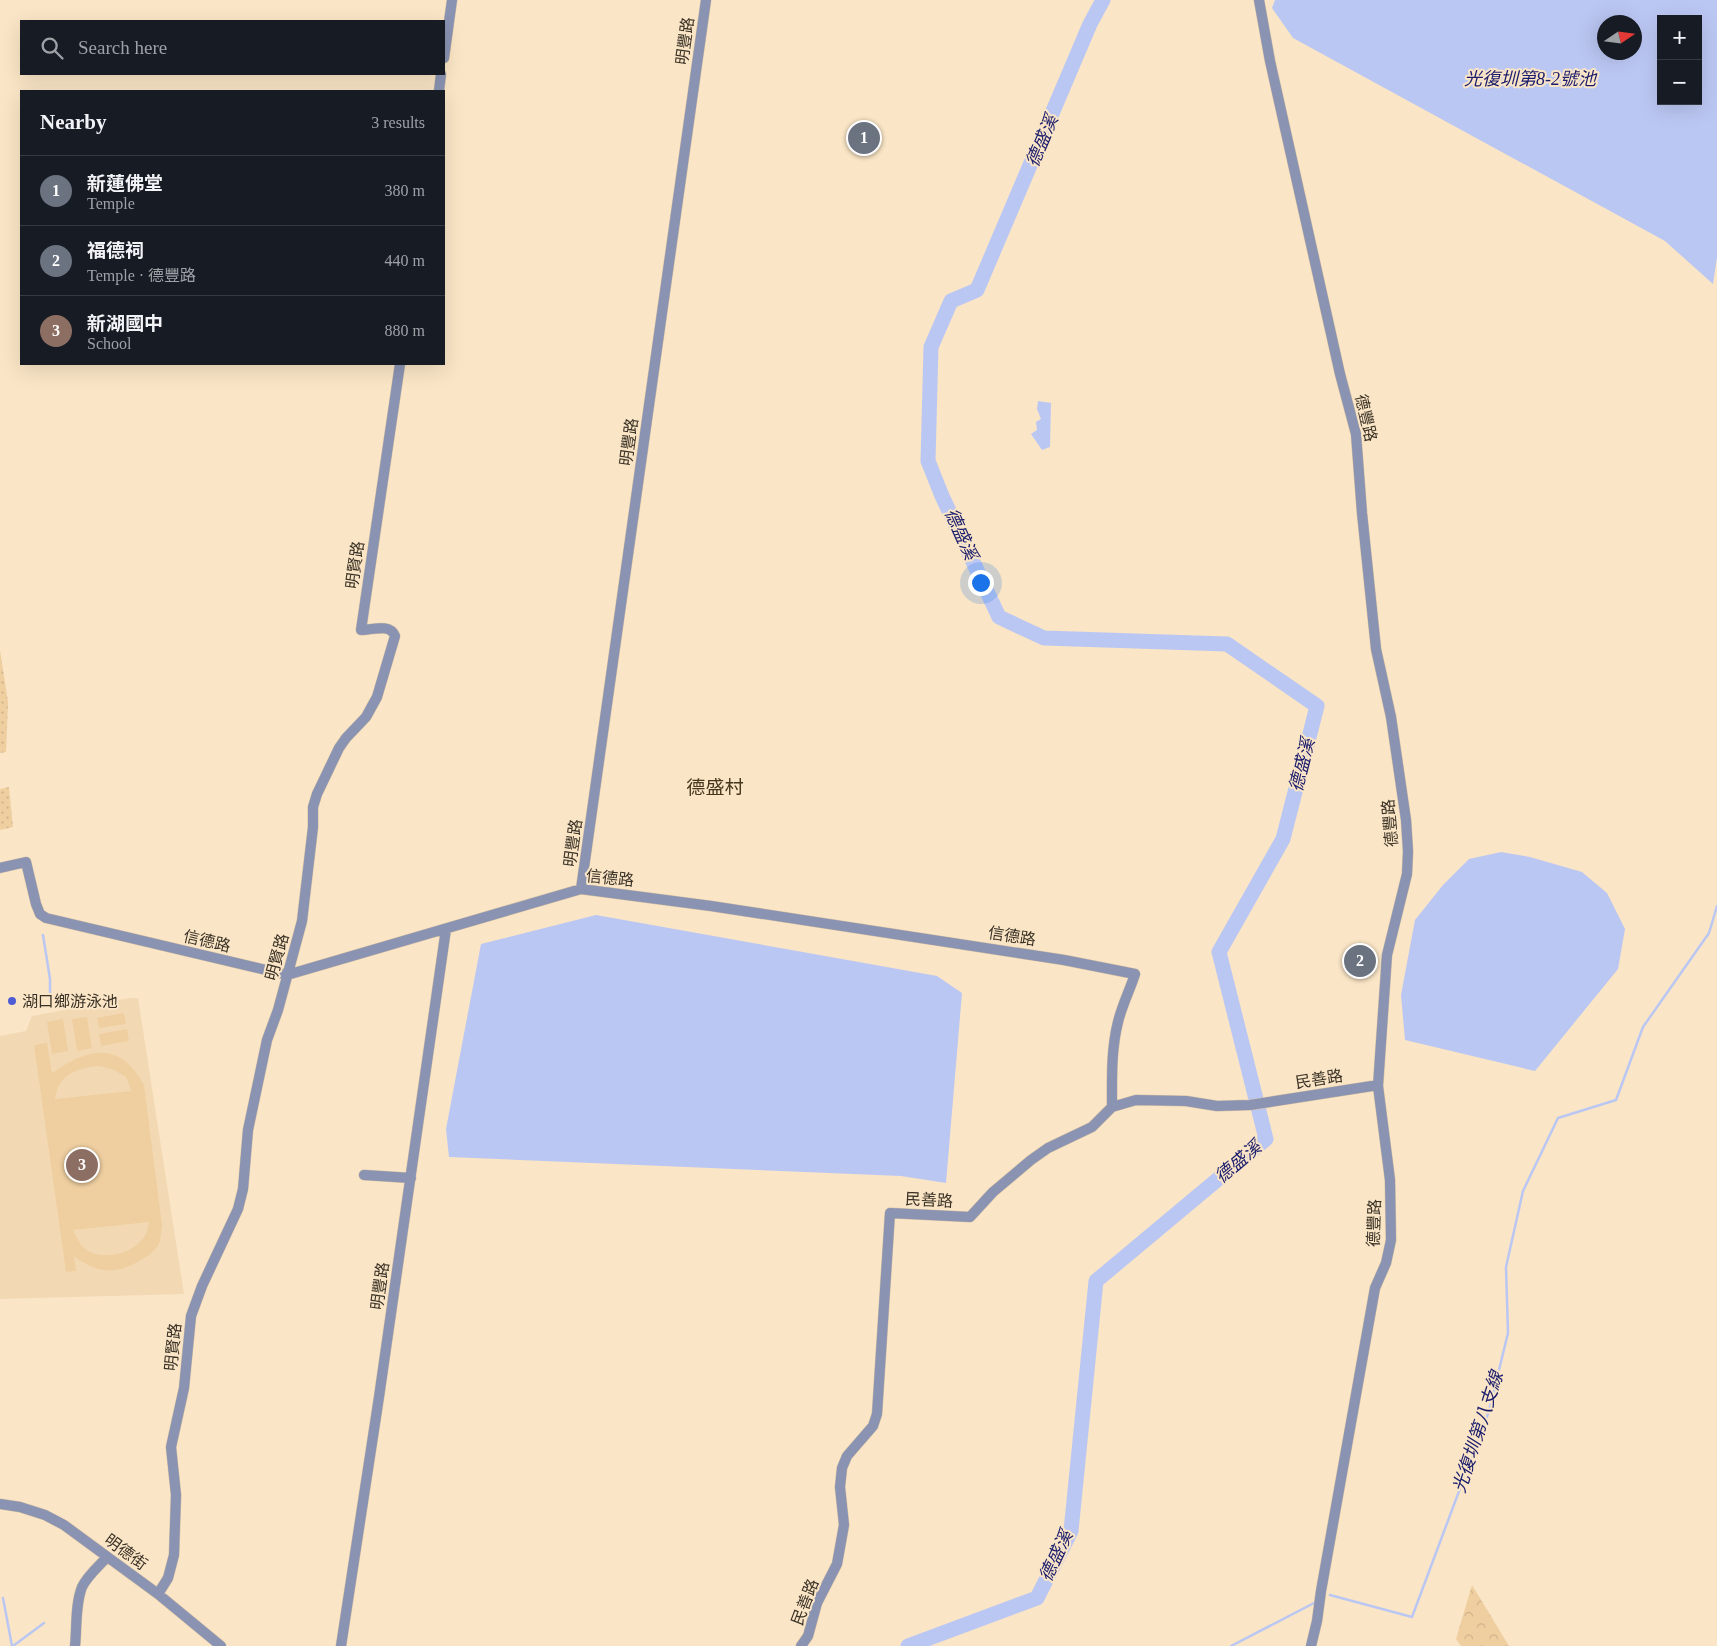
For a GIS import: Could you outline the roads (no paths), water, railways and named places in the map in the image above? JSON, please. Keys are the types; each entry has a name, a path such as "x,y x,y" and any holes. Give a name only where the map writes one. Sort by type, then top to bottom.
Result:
{"street":[{"path":"445,51 452,0"},
{"name":"明豐路","path":"582,889 706,0"},
{"name":"德豐路","path":"1259,0 1270,61 1340,374 1356,434 1376,649 1392,717 1406,820 1408,851 1407,874 1388,954 1378,1086 1390,1180 1391,1240 1386,1263 1375,1288 1317,1621 1311,1646"},
{"path":"439,90 441,75"},
{"name":"明賢路","path":"158,1594 168,1578 174,1555 176,1494 171,1447 184,1388 191,1316 202,1286 238,1209 243,1189 248,1130 267,1040 278,1010 302,921 313,807 317,794 339,748 366,717 377,697 395,636 393,631 388,628 361,630 400,365"},
{"name":"信德路","path":"0,868 26,862 36,904 40,914 46,918 287,975 582,889 711,906 1055,958 1136,974 1118,1020 1114,1041 1111,1066 1112,1107"},
{"name":"明豐路","path":"340,1646 380,1397 446,929"},
{"name":"民善路","path":"801,1646 808,1636 817,1603 837,1564 844,1525 840,1487 842,1468 848,1456 873,1426 877,1414 890,1213 970,1217 993,1192 1048,1148 1092,1127 1112,1107 1136,1100 1186,1101 1217,1106 1250,1106 1378,1086"},
{"path":"364,1175 411,1178"},
{"name":"明德街","path":"0,1504 20,1507 45,1515 64,1525 158,1594 222,1646"},
{"path":"75,1646 82,1587 107,1557"}],"water":[{"name":"光復圳第8-2號池","path":"1275,0 1717,0 1717,257 1713,284 1665,241 1293,38 1272,8"},
{"path":"1038,401 1051,403 1050,447 1042,450 1031,434 1037,430 1036,422 1041,419 1037,409"},
{"path":"1501,852 1530,857 1582,872 1607,893 1625,929 1618,969 1535,1071 1405,1040 1401,995 1415,920 1443,885 1469,859"},
{"path":"596,915 937,976 962,993 946,1183 901,1176 449,1157 446,1129 481,944"}],"waterway":[{"name":"德盛溪","path":"908,1646 1037,1598 1071,1531 1096,1281 1266,1139 1219,952 1283,839 1317,706 1227,644 1044,638 999,617 942,496 928,461 931,347 951,301 977,290 1090,24 1103,0"},
{"name":"光復圳第八支線","path":"1330,1595 1412,1617 1489,1411 1508,1333 1506,1267 1523,1191 1558,1118 1616,1100 1643,1027 1709,933 1717,906"},
{"path":"43,935 50,979 50,1005"},
{"path":"3,1598 12,1646"},
{"name":"光復圳第八支線","path":"1231,1646 1316,1602"},
{"path":"13,1646 44,1623"}],"place":[{"name":"新蓮佛堂","path":"864,138"},
{"name":"福德祠","path":"1360,961"},
{"name":"湖口鄉游泳池","path":"12,1001"},
{"name":"新湖國中","path":"82,1165"}],"district":[{"name":"德盛村","path":"715,787"}]}
